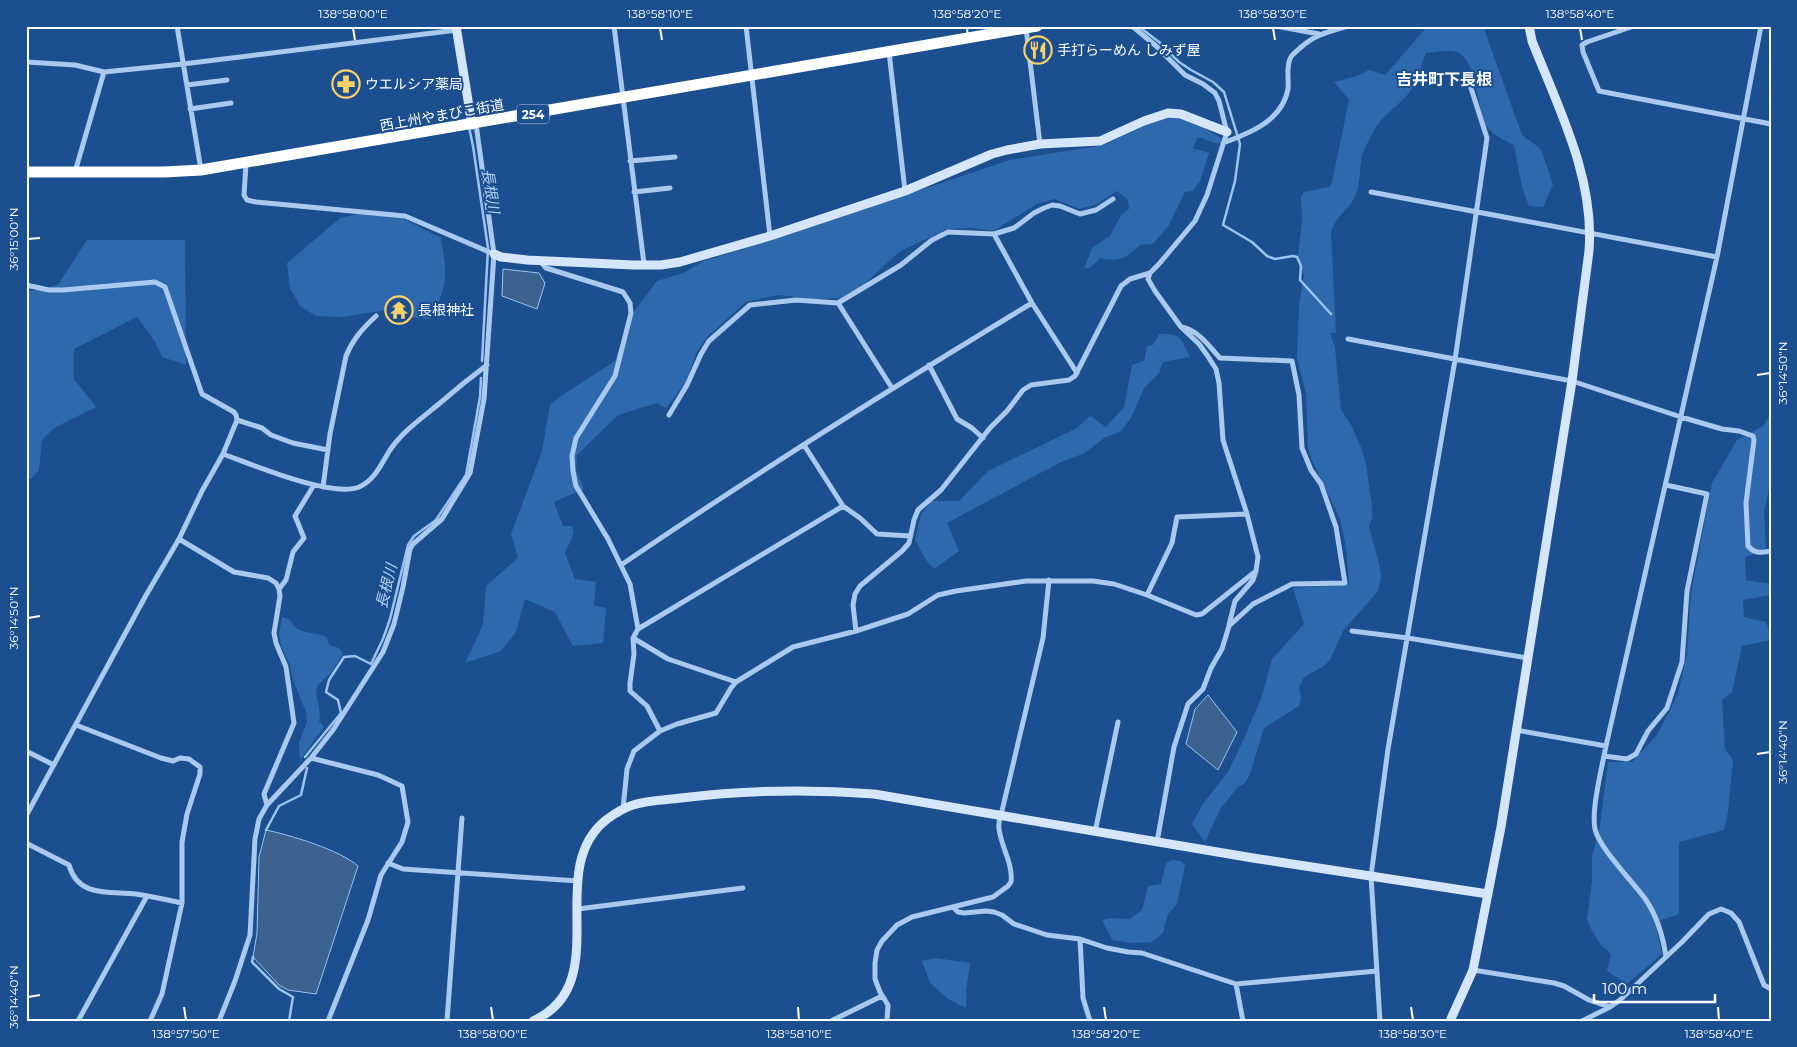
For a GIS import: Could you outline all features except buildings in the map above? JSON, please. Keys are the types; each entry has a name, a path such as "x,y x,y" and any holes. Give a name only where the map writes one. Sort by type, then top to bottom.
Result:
{"highway":[{"name":"西上州やまびこ街道","path":"26,172 164,172 201,170 246,164 1030,27"}],"street":[{"path":"177,26 201,170"},
{"path":"614,26 644,264"},
{"path":"746,26 770,236"},
{"path":"1132,26 1155,45 1185,75 1215,93 1227,132 1208,195 1195,220 1150,273 1148,279 1180,326 1198,344 1216,369 1219,383 1223,440 1247,514 1258,557 1253,580 1235,601 1222,649 1211,668 1203,689 1188,704 1174,747 1157,842"},
{"path":"1276,26 1320,34"},
{"path":"1224,143 1252,132 1272,118 1285,99 1288,88 1290,58 1298,49 1320,34 1348,26"},
{"path":"1450,1021 1473,970 1501,827 1572,380 1587,272 1590,233 1589,211 1581,171 1532,41 1530,26"},
{"path":"1634,26 1582,45 1599,91 1771,124"},
{"path":"1666,957 1661,929 1656,917 1646,900 1601,842 1595,830 1594,814 1606,746 1717,257 1761,26"},
{"path":"1030,27 1040,144"},
{"path":"26,62 75,65 104,72 183,64 456,28 474,124 494,254 484,399 470,473 442,519 413,544 394,624 383,652 333,730 311,758 267,805 259,819 255,839 250,935 236,980 218,1021"},
{"path":"889,52 905,191"},
{"path":"75,172 104,72"},
{"path":"187,85 226,80"},
{"path":"1380,1021 1371,876 1388,749 1455,360 1487,138 1470,85"},
{"path":"190,109 231,103"},
{"path":"246,164 244,195 247,200 405,216 501,257 539,261 661,265 680,262 770,236 905,191 992,154 1007,150 1040,144 1100,141 1144,121 1168,113 1181,114 1227,132"},
{"path":"630,161 675,157"},
{"path":"634,192 670,188"},
{"path":"1371,192 1717,257"},
{"path":"669,415 687,385 709,341 750,305 796,300 838,303 901,265 932,240 948,232 994,234 1014,228 1044,208 1060,206 1080,214 1096,210 1113,199"},
{"path":"994,234 1032,303 1076,373"},
{"path":"539,261 546,268 623,292 630,303 630,314 615,376 576,438 572,456 576,486 630,584 638,630"},
{"path":"856,631 853,605 855,594 860,586 909,543 918,510 941,490 982,438 1024,390 1031,384 1069,380 1076,373 1122,286 1130,279 1150,273"},
{"path":"26,285 49,290 155,282 165,287 202,394 234,412 237,420 223,454 202,491 179,539 145,597 26,816"},
{"path":"838,303 892,388"},
{"path":"621,565 720,498 892,388 1032,303"},
{"path":"323,487 346,356 350,345 360,331 376,316"},
{"path":"1180,326 1195,332 1220,358 1292,361 1299,395 1302,448 1311,470 1321,484 1336,527 1345,582 1292,584 1253,604 1229,626"},
{"path":"1348,339 1572,380 1681,417 1753,436 1746,503 1748,546 1757,553 1771,551"},
{"path":"223,454 282,476 323,487 358,488 375,475 397,441 411,427 487,365"},
{"path":"930,365 956,419 972,428 982,438"},
{"path":"237,420 262,428 271,435 293,443 328,450"},
{"path":"804,445 842,506 860,518 877,534 910,536"},
{"path":"279,589 286,580 294,552 304,538 295,516 314,484"},
{"path":"1604,756 1627,759 1636,754 1648,731 1667,708 1682,662 1687,591 1707,494 1666,486"},
{"path":"660,731 648,706 630,690 634,654 633,638 638,630 842,506"},
{"path":"1147,595 1172,543 1177,517 1247,514"},
{"path":"179,539 234,572 268,578 276,582 279,589 280,596 274,633 286,667 294,723 264,794 267,805"},
{"path":"623,810 630,759 634,751 660,731 716,713 736,682 792,647 856,631 908,614 938,595 1049,580 1114,584 1196,615 1202,614 1256,571"},
{"path":"887,1021 888,1005 882,996 876,979 875,963 877,950 882,942 898,925 912,917 993,897 1011,882 1007,854 998,830 998,822 1043,638 1049,580"},
{"path":"1352,631 1408,638 1528,658"},
{"path":"633,638 668,659 736,682"},
{"path":"1095,832 1118,722"},
{"path":"76,725 161,758 173,761 180,758 189,759 200,767 200,774 187,814 182,842 182,903 162,994 150,1021"},
{"path":"1516,730 1606,746"},
{"path":"26,751 54,765"},
{"path":"311,758 378,775 402,786 408,822 402,842 381,875 368,920 328,1021"},
{"path":"533,1021 546,1018 565,994 574,972 578,881 581,858 590,838 604,821 640,803 702,795 829,791 874,794 1095,832 1488,894"},
{"path":"446,1021 462,818"},
{"path":"26,843 70,865 71,872 87,888 100,892 122,892 182,903"},
{"path":"388,863 403,869 578,881"},
{"path":"578,909 743,888"},
{"path":"78,1021 147,896"},
{"path":"953,907 958,912 964,913 994,912 1002,915 1014,924 1047,935 1080,939 1107,948 1142,953 1236,984 1377,971"},
{"path":"1582,1021 1610,1007 1715,910 1726,910 1739,922 1764,985 1771,989"},
{"path":"1080,939 1083,998 1090,1021"},
{"path":"1473,970 1554,983 1564,986 1589,1000 1610,1007"},
{"path":"1236,984 1243,1021"},
{"path":"832,1021 882,996"}],"shaded area":[{"path":"1432,26 1483,26 1522,135 1541,149 1553,185 1543,207 1529,206 1522,187 1514,145 1497,136 1488,128 1481,110 1472,72 1461,55 1453,51 1426,53 1412,89 1381,120 1373,132 1362,156 1355,197 1335,222 1331,232 1336,333 1330,333 1335,348 1341,410 1351,425 1361,447 1366,465 1372,506 1372,518 1369,527 1381,577 1378,591 1343,631 1330,660 1324,666 1304,677 1299,687 1301,698 1299,706 1264,728 1250,774 1245,783 1238,787 1221,808 1205,842 1192,824 1202,805 1228,772 1262,696 1272,659 1304,624 1293,588 1349,584 1346,547 1340,519 1308,448 1306,394 1297,358 1299,305 1304,276 1298,257 1302,221 1301,197 1304,192 1329,187 1332,182 1349,100 1334,82 1357,76 1369,70 1385,75 1425,29"},
{"path":"1168,117 1190,121 1222,139 1218,144 1198,137 1193,148 1209,153 1200,181 1193,191 1185,192 1169,225 1153,244 1140,245 1122,258 1112,260 1100,258 1091,267 1084,269 1092,248 1110,236 1121,215 1129,209 1128,200 1117,191 1095,205 1079,209 1055,199 1037,204 993,231 973,228 947,229 899,252 857,291 841,298 812,299 778,295 746,302 708,336 697,351 686,382 666,408 657,403 618,415 577,455 576,469 584,489 554,502 563,526 572,526 574,533 565,553 575,579 596,582 594,605 606,608 603,643 573,646 555,612 525,599 516,632 501,651 465,663 483,625 486,586 518,558 511,534 542,451 550,405 615,361 629,318 657,281 683,273 704,261 1010,160 1104,145"},
{"path":"362,213 398,216 441,238 445,280 436,308 429,319 404,317 388,310 341,317 316,316 300,306 290,288 287,263 340,218"},
{"path":"87,240 185,240 186,365 162,357 154,340 137,317 74,349 74,379 96,407 54,428 42,440 39,470 31,479 26,475 26,427 28,423 26,421 26,292 58,285"},
{"path":"503,269 539,273 545,283 537,309 502,296"},
{"path":"1159,334 1172,334 1179,338 1190,357 1163,362 1159,373 1144,388 1131,418 1121,431 1104,438 1085,453 1061,462 947,523 959,551 934,569 926,560 915,539 921,514 932,501 959,501 988,471 1077,428 1090,416 1106,427 1124,407 1132,365 1144,361 1147,346 1153,345"},
{"path":"1771,414 1771,481 1764,511 1766,550 1745,557 1746,580 1771,584 1771,595 1743,600 1744,617 1766,622 1771,634 1771,640 1742,646 1732,692 1722,700 1725,749 1733,760 1728,812 1724,830 1679,842 1679,914 1655,922 1662,954 1627,984 1607,971 1611,954 1601,945 1587,919 1592,881 1592,856 1600,826 1608,762 1632,762 1657,735 1678,694 1687,654 1691,593 1712,483 1737,440 1763,426"},
{"path":"282,617 290,620 293,625 301,630 327,637 329,645 339,648 343,653 331,673 318,685 316,691 320,715 319,721 324,727 300,760 299,743 307,722 306,712 293,680 290,665 281,646 279,634"},
{"path":"1208,695 1237,732 1218,770 1186,744 1195,709"},
{"path":"266,830 301,839 327,849 358,866 316,994 288,990 279,985 253,957 257,933 259,857"},
{"path":"1172,860 1181,861 1185,865 1177,904 1168,914 1163,933 1152,942 1133,943 1112,940 1102,920 1110,918 1130,919 1142,910 1148,886 1161,884 1166,863"},
{"path":"936,958 970,963 966,990 966,1008 948,999 930,983 922,961"}],"waterway":[{"path":"1138,26 1159,42 1179,62 1213,82 1224,92 1240,144 1235,181 1223,225 1252,242 1267,256 1275,259 1297,257 1301,266 1300,280 1331,314"},
{"name":"長根川","path":"469,127 488,248 482,361"},
{"name":"長根川","path":"305,757 341,713 338,700 326,692 329,680 344,657 355,656 371,664 390,619 408,545 414,536 436,520 466,475 480,397 481,378"},
{"name":"長根川","path":"266,830 279,806 301,795 307,768"},
{"path":"253,957 252,962 279,989 293,997 289,1021"}],"place":[{"name":"手打らーめん しみず屋","path":"1038,50"},
{"name":"ウエルシア薬局","path":"346,84"},
{"name":"長根神社","path":"399,310"}],"district":[{"name":"吉井町下長根","path":"1444,79"}]}
